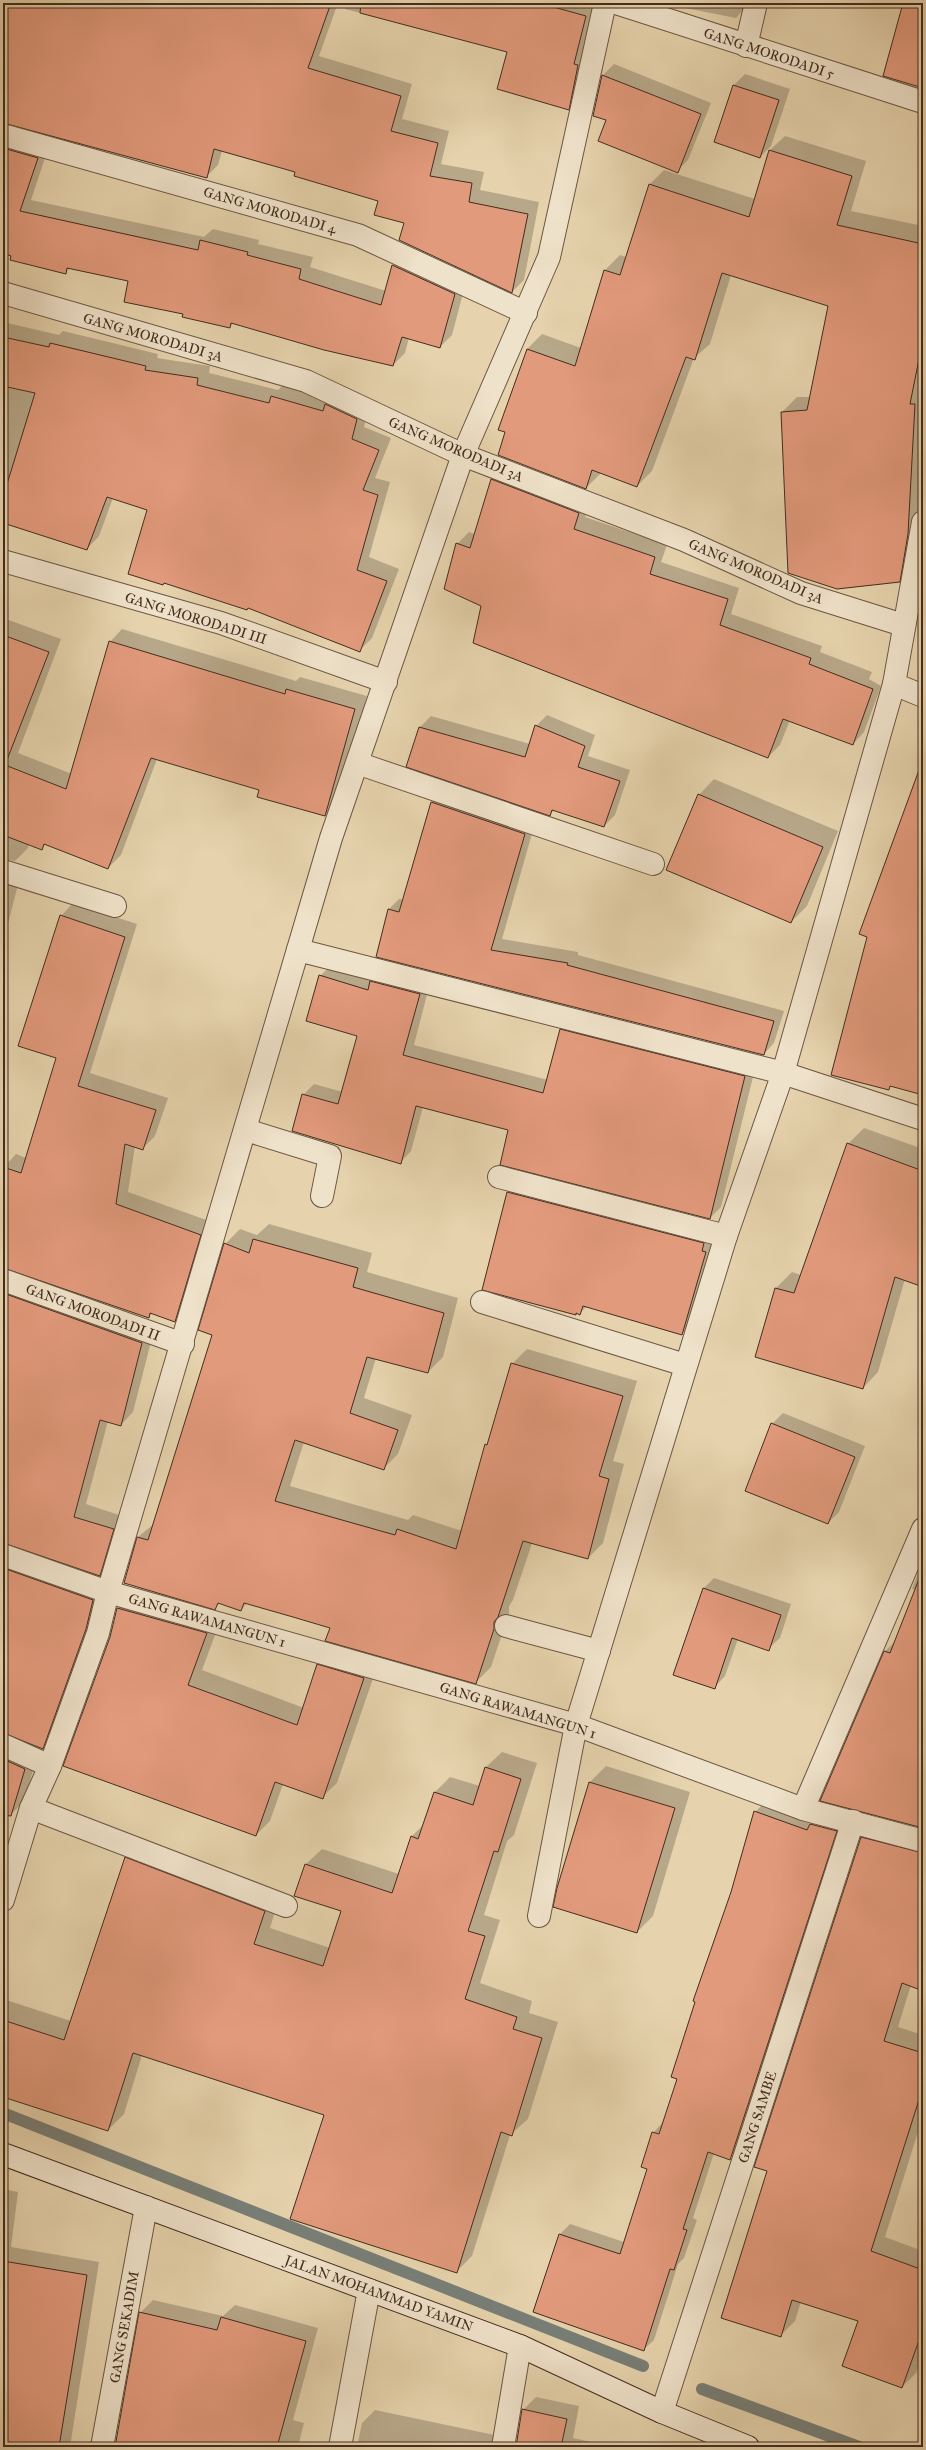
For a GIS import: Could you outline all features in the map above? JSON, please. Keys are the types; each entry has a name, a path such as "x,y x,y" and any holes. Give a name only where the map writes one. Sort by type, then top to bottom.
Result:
{"street":[{"path":"3,1900 31,1808 50,1766 98,1633 108,1592 246,1130 331,838 463,455 526,313 549,257 605,3"},
{"name":"GANG MORODADI 5","path":"616,3 923,102"},
{"path":"746,46 756,3"},
{"name":"GANG MORODADI 4","path":"3,135 358,235 526,313"},
{"name":"GANG MORODADI 3A","path":"3,293 306,381 463,455 684,540 801,593 903,626"},
{"path":"539,1916 576,1725 685,1365 726,1236 783,1073 894,684 903,626 923,522"},
{"name":"GANG MORODADI III","path":"3,560 221,623 386,682"},
{"path":"894,684 923,696"},
{"path":"357,763 653,864"},
{"path":"3,871 115,906"},
{"path":"298,950 783,1073 923,1119"},
{"path":"246,1130 330,1156 322,1196"},
{"path":"499,1178 726,1236"},
{"name":"GANG MORODADI II","path":"3,1280 182,1344"},
{"path":"482,1302 685,1365"},
{"path":"803,1809 923,1529"},
{"name":"GANG RAWAMANGUN 1","path":"3,1555 108,1592 576,1725 803,1809 853,1821 923,1841"},
{"path":"506,1626 599,1651"},
{"path":"3,1745 50,1766"},
{"path":"31,1808 286,1906"},
{"name":"GANG SAMBE","path":"662,2412 853,1821"},
{"name":"JALAN MOHAMMAD YAMIN","path":"3,2154 520,2346 662,2412 748,2447"},
{"name":"GANG SEKADIM","path":"102,2447 146,2206"},
{"path":"340,2447 369,2290"},
{"path":"503,2447 520,2346"}],"building":[{"path":"3,3 331,3 308,68 401,96 391,131 438,143 430,176 472,183 469,202 528,214 512,293 399,240 404,223 374,215 378,201 294,176 295,172 214,149 207,178 3,123"},
{"path":"361,3 539,3 586,16 574,64 578,65 569,110 497,89 507,52 360,13"},
{"path":"903,3 923,3 923,88 883,76"},
{"path":"602,75 701,114 678,173 598,141 606,120 593,116"},
{"path":"733,85 779,100 760,158 714,142"},
{"path":"3,148 38,158 20,211 198,250 200,240 248,252 247,255 301,269 299,279 381,305 392,265 455,294 440,348 402,337 393,366 324,350 231,323 230,328 182,317 183,314 124,302 128,281 67,268 66,274 10,260 11,256 3,253"},
{"path":"769,150 852,176 837,225 923,244 923,339 910,404 915,404 908,534 900,582 837,589 788,573 781,412 807,410 828,306 722,273 695,360 686,357 637,487 592,470 586,489 498,455 505,432 498,430 527,349 575,366 604,270 620,275 649,184 749,217"},
{"path":"3,337 49,347 50,343 146,366 145,370 198,378 197,385 269,403 271,396 323,411 325,404 357,419 352,439 379,450 363,490 378,495 357,570 387,581 360,652 248,608 247,610 164,583 163,585 128,574 147,510 107,497 87,550 3,523 3,497 35,393 3,386"},
{"path":"491,479 579,513 574,529 655,557 650,574 728,599 720,625 811,658 809,664 873,689 853,745 783,719 768,758 473,643 481,606 444,589 456,543 470,548"},
{"path":"3,635 49,652 5,765 66,789 109,641 285,694 286,689 355,709 325,816 257,797 259,790 151,758 108,869 44,844 42,850 3,835"},
{"path":"535,725 585,746 578,767 620,781 604,827 552,810 550,816 406,767 419,727 525,757"},
{"path":"919,770 923,771 923,1095 890,1086 889,1090 831,1075 867,937 859,934"},
{"path":"698,794 823,847 791,923 666,870"},
{"path":"431,802 525,834 491,950 568,963 567,965 774,1021 764,1055 376,957 388,909 399,912"},
{"path":"60,915 125,937 78,1086 156,1110 143,1150 125,1144 116,1204 201,1235 175,1322 150,1313 149,1318 3,1268 3,1167 21,1173 56,1058 18,1046"},
{"path":"319,975 368,990 370,981 420,994 403,1055 543,1093 560,1029 745,1076 710,1219 500,1165 508,1130 416,1106 401,1164 292,1131 302,1094 338,1104 357,1036 306,1021"},
{"path":"847,1143 923,1171 923,1287 895,1277 863,1389 755,1357 775,1288 794,1293"},
{"path":"507,1192 704,1243 702,1251 706,1252 682,1335 583,1306 580,1315 576,1313 576,1315 482,1290"},
{"path":"253,1239 358,1268 353,1287 444,1313 428,1373 367,1357 350,1413 398,1430 384,1470 295,1440 275,1501 395,1535 397,1529 456,1549 485,1444 487,1445 511,1363 623,1396 599,1476 609,1479 588,1559 523,1541 498,1617 494,1622 494,1629 476,1684 325,1641 330,1628 293,1617 244,1603 241,1611 218,1603 215,1610 124,1583 137,1537 148,1540 212,1335 198,1330 224,1243 249,1253"},
{"path":"3,1293 142,1343 121,1426 100,1420 74,1517 114,1529 100,1576 3,1543"},
{"path":"771,1423 855,1457 828,1524 745,1491"},
{"path":"3,1568 93,1600 86,1629 43,1749 3,1733"},
{"path":"921,1574 923,1574 923,1828 820,1801 884,1651 890,1653"},
{"path":"703,1588 781,1615 769,1651 732,1638 715,1689 673,1675"},
{"path":"117,1608 207,1633 188,1685 297,1725 317,1664 364,1678 323,1799 275,1782 256,1836 63,1766 110,1637"},
{"path":"3,1759 25,1769 11,1816 3,1815"},
{"path":"485,1767 521,1779 498,1852 494,1851 468,1931 485,1936 465,1999 517,2017 513,2029 542,2038 512,2136 501,2132 457,2273 290,2219 324,2115 133,2053 108,2131 3,2097 3,2020 64,2040 125,1857 265,1911 254,1944 323,1966 341,1911 294,1896 305,1864 392,1893 411,1836 418,1839 434,1792 473,1805"},
{"path":"589,1782 675,1808 637,1933 553,1907 557,1888"},
{"path":"754,1811 807,1830 810,1824 837,1831 730,2160 708,2152 683,2229 687,2230 674,2270 670,2269 644,2351 533,2312 559,2234 620,2254 647,2169 641,2167 652,2132 659,2134 677,2079 671,2077 695,2002 693,2001 731,1892"},
{"path":"861,1837 923,1853 923,1991 902,1983 884,2041 923,2053 923,2087 871,2251 923,2270 923,2329 902,2388 842,2366 858,2321 792,2300 781,2337 721,2318 767,2171 754,2167"},
{"path":"3,2261 87,2275 59,2447 3,2447"},
{"path":"139,2312 217,2330 221,2317 306,2341 277,2447 115,2447"},
{"path":"522,2409 567,2419 561,2447 516,2447"}],"waterway":[{"path":"3,2113 643,2366"},
{"path":"702,2389 859,2447"}]}
